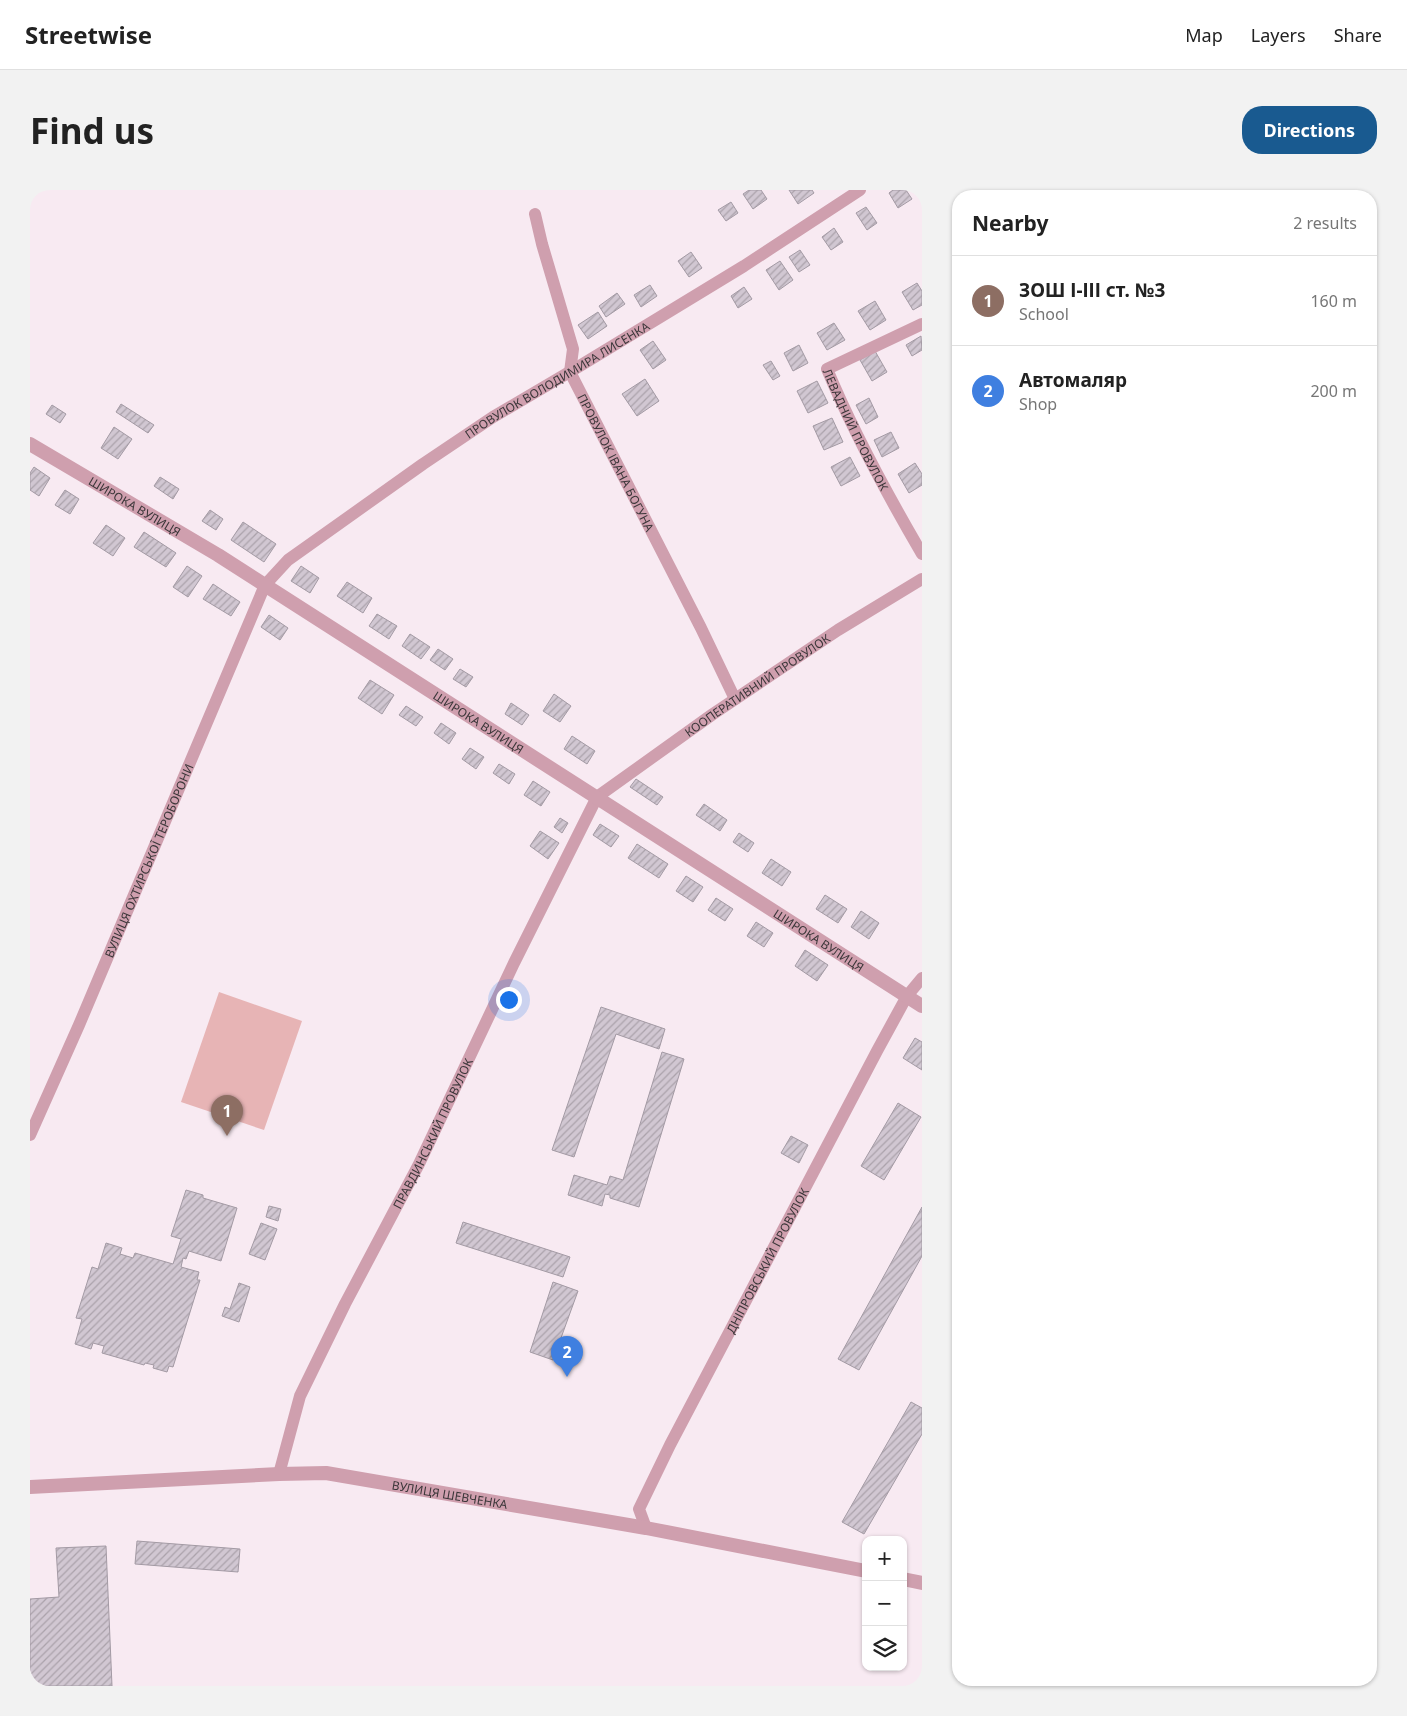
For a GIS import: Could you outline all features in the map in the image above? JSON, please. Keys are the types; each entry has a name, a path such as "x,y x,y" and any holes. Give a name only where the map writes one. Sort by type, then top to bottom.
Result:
{"street":[{"name":"ПРОВУЛОК ВОЛОДИМИРА ЛИСЕНКА","path":"266,586 288,560 423,464 493,418 744,266 860,190"},
{"path":"535,214 573,350 570,372"},
{"name":"ЛЕВАДНИЙ ПРОВУЛОК","path":"922,324 827,369 844,411 891,502 922,554"},
{"name":"ПРОВУЛОК ІВАНА БОГУНА","path":"570,372 701,628 735,699"},
{"name":"ШИРОКА ВУЛИЦЯ","path":"30,444 218,555 922,1006"},
{"name":"КООПЕРАТИВНИЙ ПРОВУЛОК","path":"597,797 638,766 735,699 838,630 922,579"},
{"name":"ВУЛИЦЯ ОХТИРСЬКОЇ ТЕРОБОРОНИ","path":"30,1135 79,1025 266,586"},
{"name":"ПРАВДИНСЬКИЙ ПРОВУЛОК","path":"279,1474 300,1396 345,1304 419,1164 514,963 597,797"},
{"name":"ДНІПРОВСЬКИЙ ПРОВУЛОК","path":"646,1528 639,1509 670,1445 907,996 922,978"},
{"name":"ВУЛИЦЯ ШЕВЧЕНКА","path":"30,1487 326,1473 646,1528 862,1570"},
{"path":"907,1580 922,1582"}],"shaded area":[{"path":"219,992 302,1021 264,1130 181,1102"}],"building":[{"path":"749,190 761,190 767,199 753,209 743,194"},
{"path":"789,190 812,190 814,193 798,204"},
{"path":"893,190 906,190 912,199 898,208 889,193"},
{"path":"731,202 738,213 726,221 718,210"},
{"path":"866,207 877,223 867,230 856,213"},
{"path":"834,228 843,242 831,250 822,237"},
{"path":"800,250 810,265 799,272 789,257"},
{"path":"691,252 702,268 689,277 678,261"},
{"path":"780,261 793,280 779,290 766,270"},
{"path":"917,283 922,291 922,305 913,310 902,292"},
{"path":"650,285 657,296 641,307 634,295"},
{"path":"744,287 752,299 738,308 731,296"},
{"path":"617,293 625,304 606,317 599,306"},
{"path":"875,301 886,320 870,330 858,311"},
{"path":"598,312 607,326 588,339 578,325"},
{"path":"834,323 845,340 827,350 817,333"},
{"path":"921,336 922,350 912,356 906,345"},
{"path":"653,341 666,360 653,369 640,350"},
{"path":"799,345 808,363 793,371 784,353"},
{"path":"875,351 887,372 872,381 860,360"},
{"path":"771,361 780,376 773,380 763,365"},
{"path":"645,379 659,401 637,416 622,394"},
{"path":"817,381 828,403 808,413 797,391"},
{"path":"869,398 878,417 866,424 856,405"},
{"path":"121,404 154,425 148,433 116,412"},
{"path":"52,405 66,414 60,423 46,414"},
{"path":"832,418 843,442 824,450 813,426"},
{"path":"114,427 132,439 118,459 101,448"},
{"path":"891,432 899,448 882,457 874,440"},
{"path":"850,457 860,476 841,486 831,467"},
{"path":"915,463 922,474 922,485 909,493 898,474"},
{"path":"34,467 50,478 39,496 30,490 30,473"},
{"path":"160,477 179,489 173,499 154,486"},
{"path":"65,490 79,499 70,514 55,505"},
{"path":"210,510 223,519 216,530 202,521"},
{"path":"243,522 276,544 264,562 231,540"},
{"path":"106,525 125,538 113,556 93,543"},
{"path":"144,532 176,553 166,567 134,547"},
{"path":"187,566 202,576 188,597 173,587"},
{"path":"301,566 319,578 310,593 291,581"},
{"path":"347,582 372,598 363,613 337,596"},
{"path":"213,584 240,602 231,616 203,599"},
{"path":"377,614 397,626 389,639 369,626"},
{"path":"269,615 288,628 280,640 261,627"},
{"path":"410,634 430,647 421,659 402,646"},
{"path":"438,649 453,659 445,670 430,660"},
{"path":"460,669 473,677 466,687 453,679"},
{"path":"370,680 394,695 382,714 358,698"},
{"path":"554,694 571,706 560,722 543,711"},
{"path":"511,703 529,715 522,725 505,714"},
{"path":"406,706 423,717 416,726 399,715"},
{"path":"441,723 456,733 449,744 434,733"},
{"path":"572,736 595,751 587,764 564,749"},
{"path":"470,748 484,757 476,769 462,759"},
{"path":"499,764 515,774 509,784 493,773"},
{"path":"636,779 663,797 657,805 630,787"},
{"path":"533,781 550,792 541,806 524,795"},
{"path":"704,804 727,820 720,831 696,815"},
{"path":"560,818 568,823 562,833 554,827"},
{"path":"600,824 619,836 611,847 593,835"},
{"path":"540,831 559,843 548,859 530,846"},
{"path":"739,833 754,843 748,852 733,842"},
{"path":"637,844 668,864 659,878 628,858"},
{"path":"771,859 791,872 782,886 762,873"},
{"path":"686,876 703,887 693,902 676,891"},
{"path":"825,895 847,909 838,923 816,909"},
{"path":"716,898 733,909 725,921 708,910"},
{"path":"861,911 879,923 869,939 851,927"},
{"path":"756,922 773,933 764,947 747,936"},
{"path":"805,950 828,965 817,981 795,966"},
{"path":"601,1007 665,1029 659,1049 616,1034 574,1157 552,1150"},
{"path":"915,1038 922,1042 922,1070 903,1058"},
{"path":"662,1052 684,1059 639,1207 610,1198 610,1195 605,1194 602,1206 568,1195 574,1175 607,1185 610,1176 623,1180"},
{"path":"898,1103 921,1117 884,1180 861,1166"},
{"path":"791,1136 808,1145 799,1163 781,1153"},
{"path":"186,1190 203,1195 203,1198 237,1208 221,1261 189,1251 186,1259 183,1258 181,1267 199,1272 197,1280 200,1280 173,1367 169,1366 167,1372 153,1368 154,1365 145,1363 144,1365 102,1353 104,1346 93,1343 91,1349 75,1344 82,1319 76,1318 92,1267 98,1269 106,1243 122,1248 120,1254 133,1258 135,1253 173,1264 181,1239 171,1236"},
{"path":"269,1206 281,1209 278,1221 266,1217"},
{"path":"922,1207 922,1256 859,1370 838,1359"},
{"path":"463,1222 570,1257 563,1277 456,1243"},
{"path":"261,1223 277,1229 265,1260 249,1254"},
{"path":"553,1282 578,1291 553,1360 530,1352"},
{"path":"239,1283 250,1287 239,1322 222,1316 225,1307 230,1309"},
{"path":"911,1402 922,1408 922,1434 864,1534 842,1522"},
{"path":"137,1541 240,1549 238,1572 135,1564"},
{"path":"106,1546 112,1686 30,1686 30,1599 59,1597 56,1548"}],"place":[{"name":"ЗОШ І-ІІІ ст. №3","path":"227,1136"},
{"name":"Автомаляр","path":"567,1377"}]}
